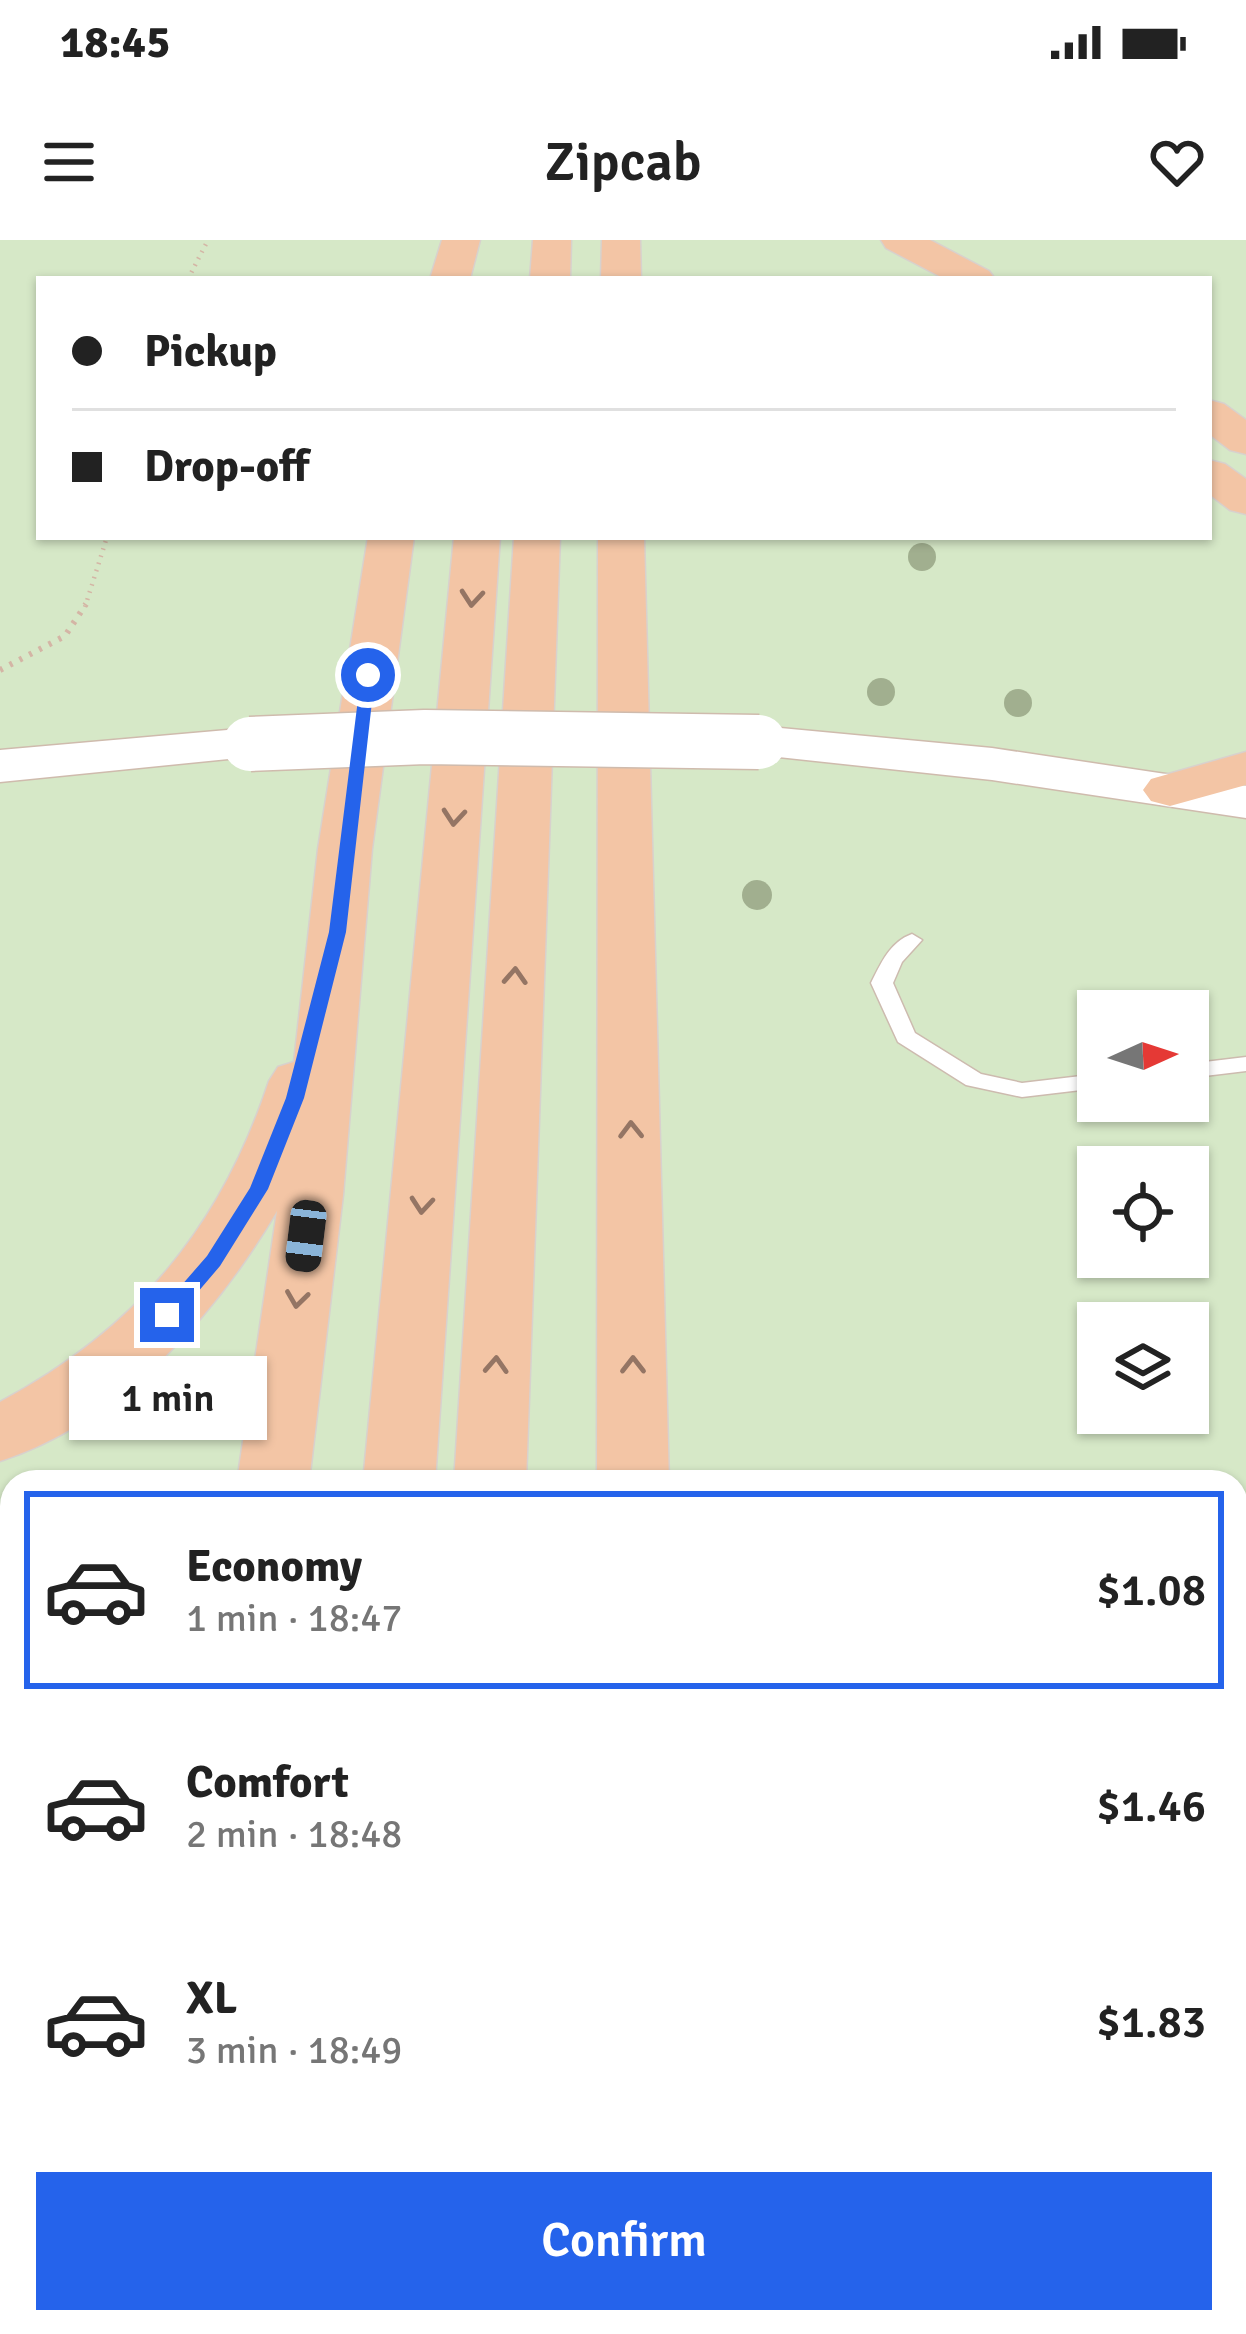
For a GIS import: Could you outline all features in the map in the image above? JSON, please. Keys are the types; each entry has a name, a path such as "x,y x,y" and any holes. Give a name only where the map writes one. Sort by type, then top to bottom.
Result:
{"highway":[{"path":"451,276 461,240"},
{"path":"550,276 552,240"},
{"path":"621,240 621,276"},
{"path":"899,240 969,276"},
{"path":"1212,415 1246,441"},
{"path":"1212,475 1246,500"},
{"path":"274,1470 311,1195 347,827 391,540"},
{"path":"400,1470 477,540"},
{"path":"491,1470 537,540"},
{"path":"621,540 633,1470"},
{"path":"625,669 650,573 666,540"},
{"path":"1170,790 1246,768"},
{"path":"0,1434 57,1407 143,1342 214,1261 259,1189 295,1098 337,932"}],"main road":[{"path":"0,766 250,744 425,737 759,742 992,764 1246,802"}],"lane":[{"path":"912,940 893,958 882,983 906,1037 974,1080 1022,1090 1077,1083"},
{"path":"1209,1068 1246,1064"}],"path":[{"path":"190,276 208,240"},
{"path":"0,670 42,655 85,614 106,540"}],"green space":[{"path":"0,240 1246,240 1246,1470 0,1470"}],"route":[{"path":"167,1315 214,1261 259,1189 295,1098 337,932 368,675"}]}
